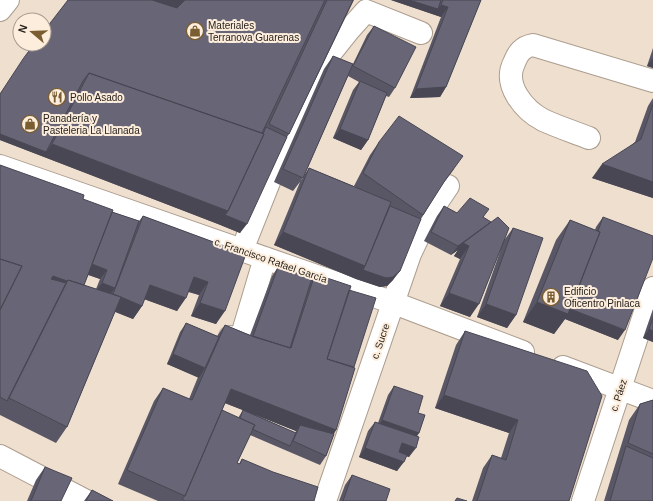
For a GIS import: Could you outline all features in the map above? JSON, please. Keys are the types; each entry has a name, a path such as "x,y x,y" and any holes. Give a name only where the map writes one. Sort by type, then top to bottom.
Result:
{"street":[{"path":"0,10 8,0"},
{"path":"242,250 272,175 325,60 348,30 366,11 421,33"},
{"path":"590,138 542,120 524,106 512,87 510,76 512,66 518,52 525,46 533,45 653,81"},
{"name":"c. Francisco Rafael García","path":"0,166 394,303 653,401"},
{"name":"c. Sucre","path":"325,501 410,254 429,214 448,186"},
{"path":"230,337 236,339 243,332 265,258"},
{"name":"c. Páez","path":"583,501 653,288"},
{"path":"0,456 86,501"}],"building":[{"path":"68,0 152,0 177,8 185,0 325,0 262,133 89,73 83,81 46,152 0,134 0,94 28,52 52,52 52,21"},
{"path":"327,0 353,0 289,134 269,124"},
{"path":"409,0 441,0 438,9"},
{"path":"443,0 481,0 446,87 416,89 448,7 441,5"},
{"path":"374,26 416,47 395,88 353,66"},
{"path":"333,56 353,64 303,178 283,169"},
{"path":"89,73 264,134 228,211 52,144"},
{"path":"360,81 387,93 368,140 340,129"},
{"path":"653,104 653,182 602,164 641,139"},
{"path":"399,116 463,156 423,215 363,173 379,142"},
{"path":"266,127 287,137 247,224 225,215"},
{"path":"0,165 84,195 83,199 113,210 84,285 53,276 51,279 66,283 7,401 0,397 0,310 22,266 0,259"},
{"path":"309,168 391,202 365,266 283,232"},
{"path":"470,198 489,209 483,217 491,222 458,246 431,232 444,206 457,213"},
{"path":"390,206 421,219 400,271 393,277 386,278 363,270"},
{"path":"112,212 139,221 115,288 102,283 107,270 92,264"},
{"path":"143,216 246,254 225,311 200,303 208,282 194,277 186,298 150,285 142,306 113,294"},
{"path":"498,217 509,228 479,304 449,293 469,246 463,243"},
{"path":"603,217 653,236 653,258 625,330 570,309 600,232 598,231"},
{"name":"Edificio Oficentro Pinlaca","path":"570,220 600,232 568,314 537,302"},
{"path":"513,228 543,238 516,315 486,304"},
{"path":"0,259 22,266 0,310"},
{"path":"278,267 312,278 290,348 253,336"},
{"path":"315,274 351,286 327,359 355,368 336,430 231,389 185,496 127,470 163,388 192,400 225,325 254,337 291,348"},
{"path":"68,280 121,297 67,427 9,398"},
{"path":"349,290 376,298 354,367 327,359"},
{"path":"653,318 653,331 649,329"},
{"path":"186,323 219,337 205,368 173,354"},
{"path":"465,331 587,371 602,396 569,501 477,501 492,455 506,460 518,420 444,395"},
{"path":"394,386 423,396 418,413 425,415 419,433 382,420"},
{"path":"653,400 653,454 628,443 640,404"},
{"path":"222,410 255,425 237,463 240,464 242,459 273,472 318,487 314,501 185,501 182,499 185,496"},
{"path":"243,410 296,433 290,446 252,429 255,425 240,418"},
{"path":"375,422 419,437 416,448 402,443 399,452 407,455 404,462 365,448"},
{"path":"300,425 334,434 326,456 293,441"},
{"path":"626,446 653,458 653,501 610,501"},
{"path":"45,467 72,478 61,501 31,501"},
{"path":"352,475 390,489 386,501 343,501"},
{"path":"92,490 113,501 86,501"},
{"path":"457,498 467,501 455,501"}],"place":[{"name":"Materiales Terranova Guarenas","path":"195,31"},
{"name":"Pollo Asado","path":"57,97"},
{"name":"Panadería y Pasteleria La Llanada","path":"30,124"},
{"name":"Edificio Oficentro Pinlaca","path":"551,297"}]}
